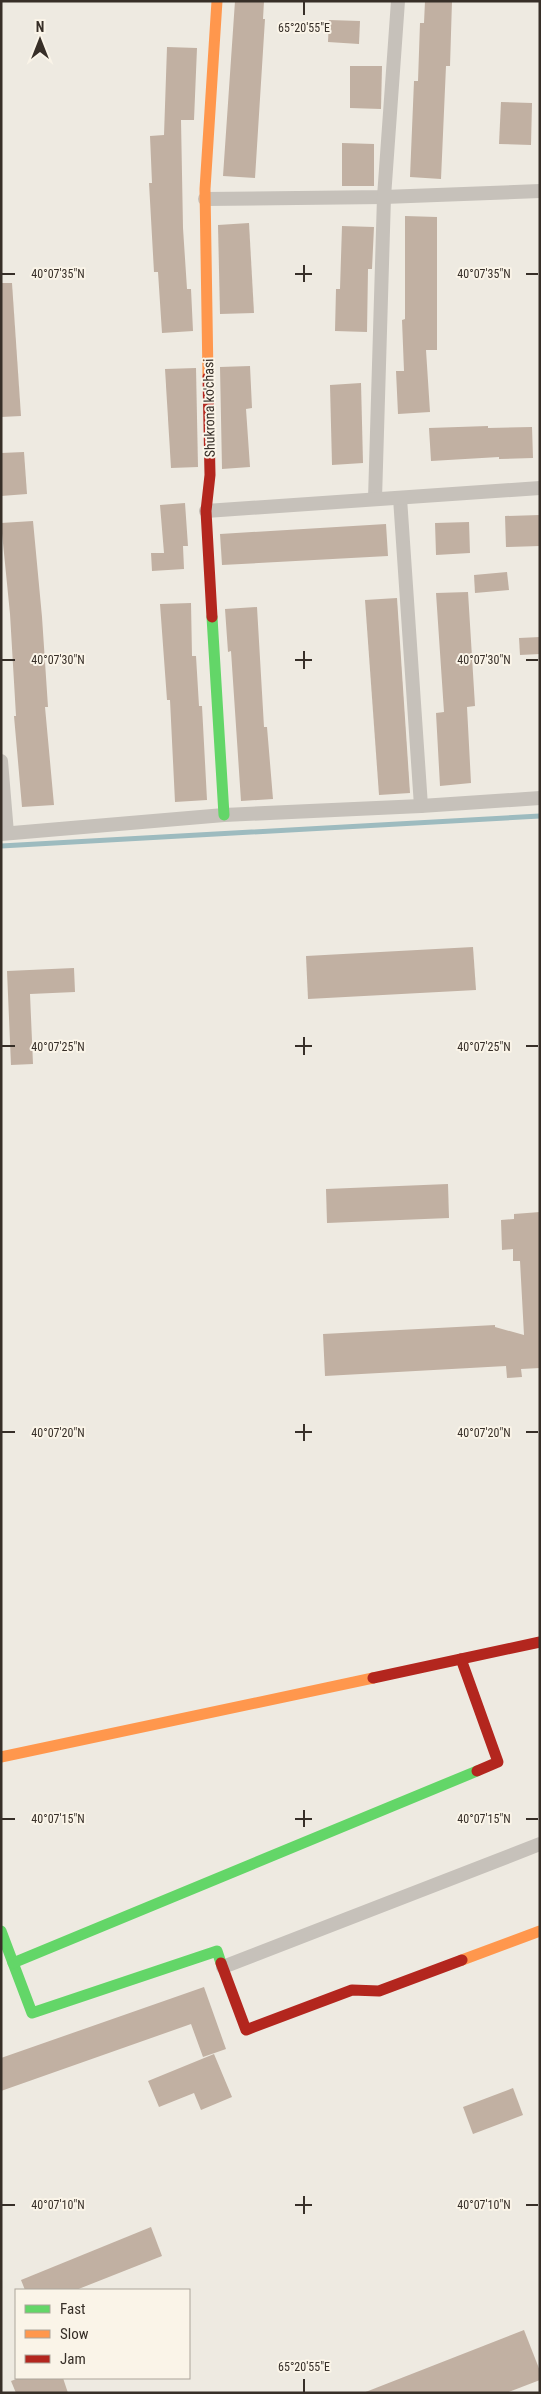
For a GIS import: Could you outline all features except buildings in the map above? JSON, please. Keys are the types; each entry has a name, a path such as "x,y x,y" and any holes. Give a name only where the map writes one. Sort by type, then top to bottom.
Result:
{"street":[{"name":"Shukrona ko'chasi","path":"217,1 205,199 210,475 206,511 224,814"},
{"path":"375,499 384,197 398,1"},
{"path":"205,199 384,197 540,191"},
{"path":"206,511 540,488"},
{"path":"400,498 421,806"},
{"path":"1,761 4,833 224,814 421,806 540,798"},
{"path":"1,1757 540,1642"},
{"path":"13,1963 498,1762 462,1659"},
{"path":"223,1968 540,1844"},
{"path":"1,1931 32,2013 217,1950 246,2030 352,1990 379,1991 540,1931"}],"waterway":[{"path":"1,846 540,816"}],"traffic: fast":[{"path":"212,617 224,815"},
{"path":"13,1963 477,1771"},
{"path":"1,1931 32,2013 217,1951 221,1963"}],"traffic: slow":[{"path":"208,377 205,189 217,1"},
{"path":"1,1757 373,1678"},
{"path":"462,1960 540,1931"}],"traffic: jam":[{"path":"208,377 210,475 206,511 212,617"},
{"path":"373,1678 540,1642"},
{"path":"461,1659 498,1762 477,1771"},
{"path":"221,1963 246,2030 352,1990 379,1991 462,1960"}]}
